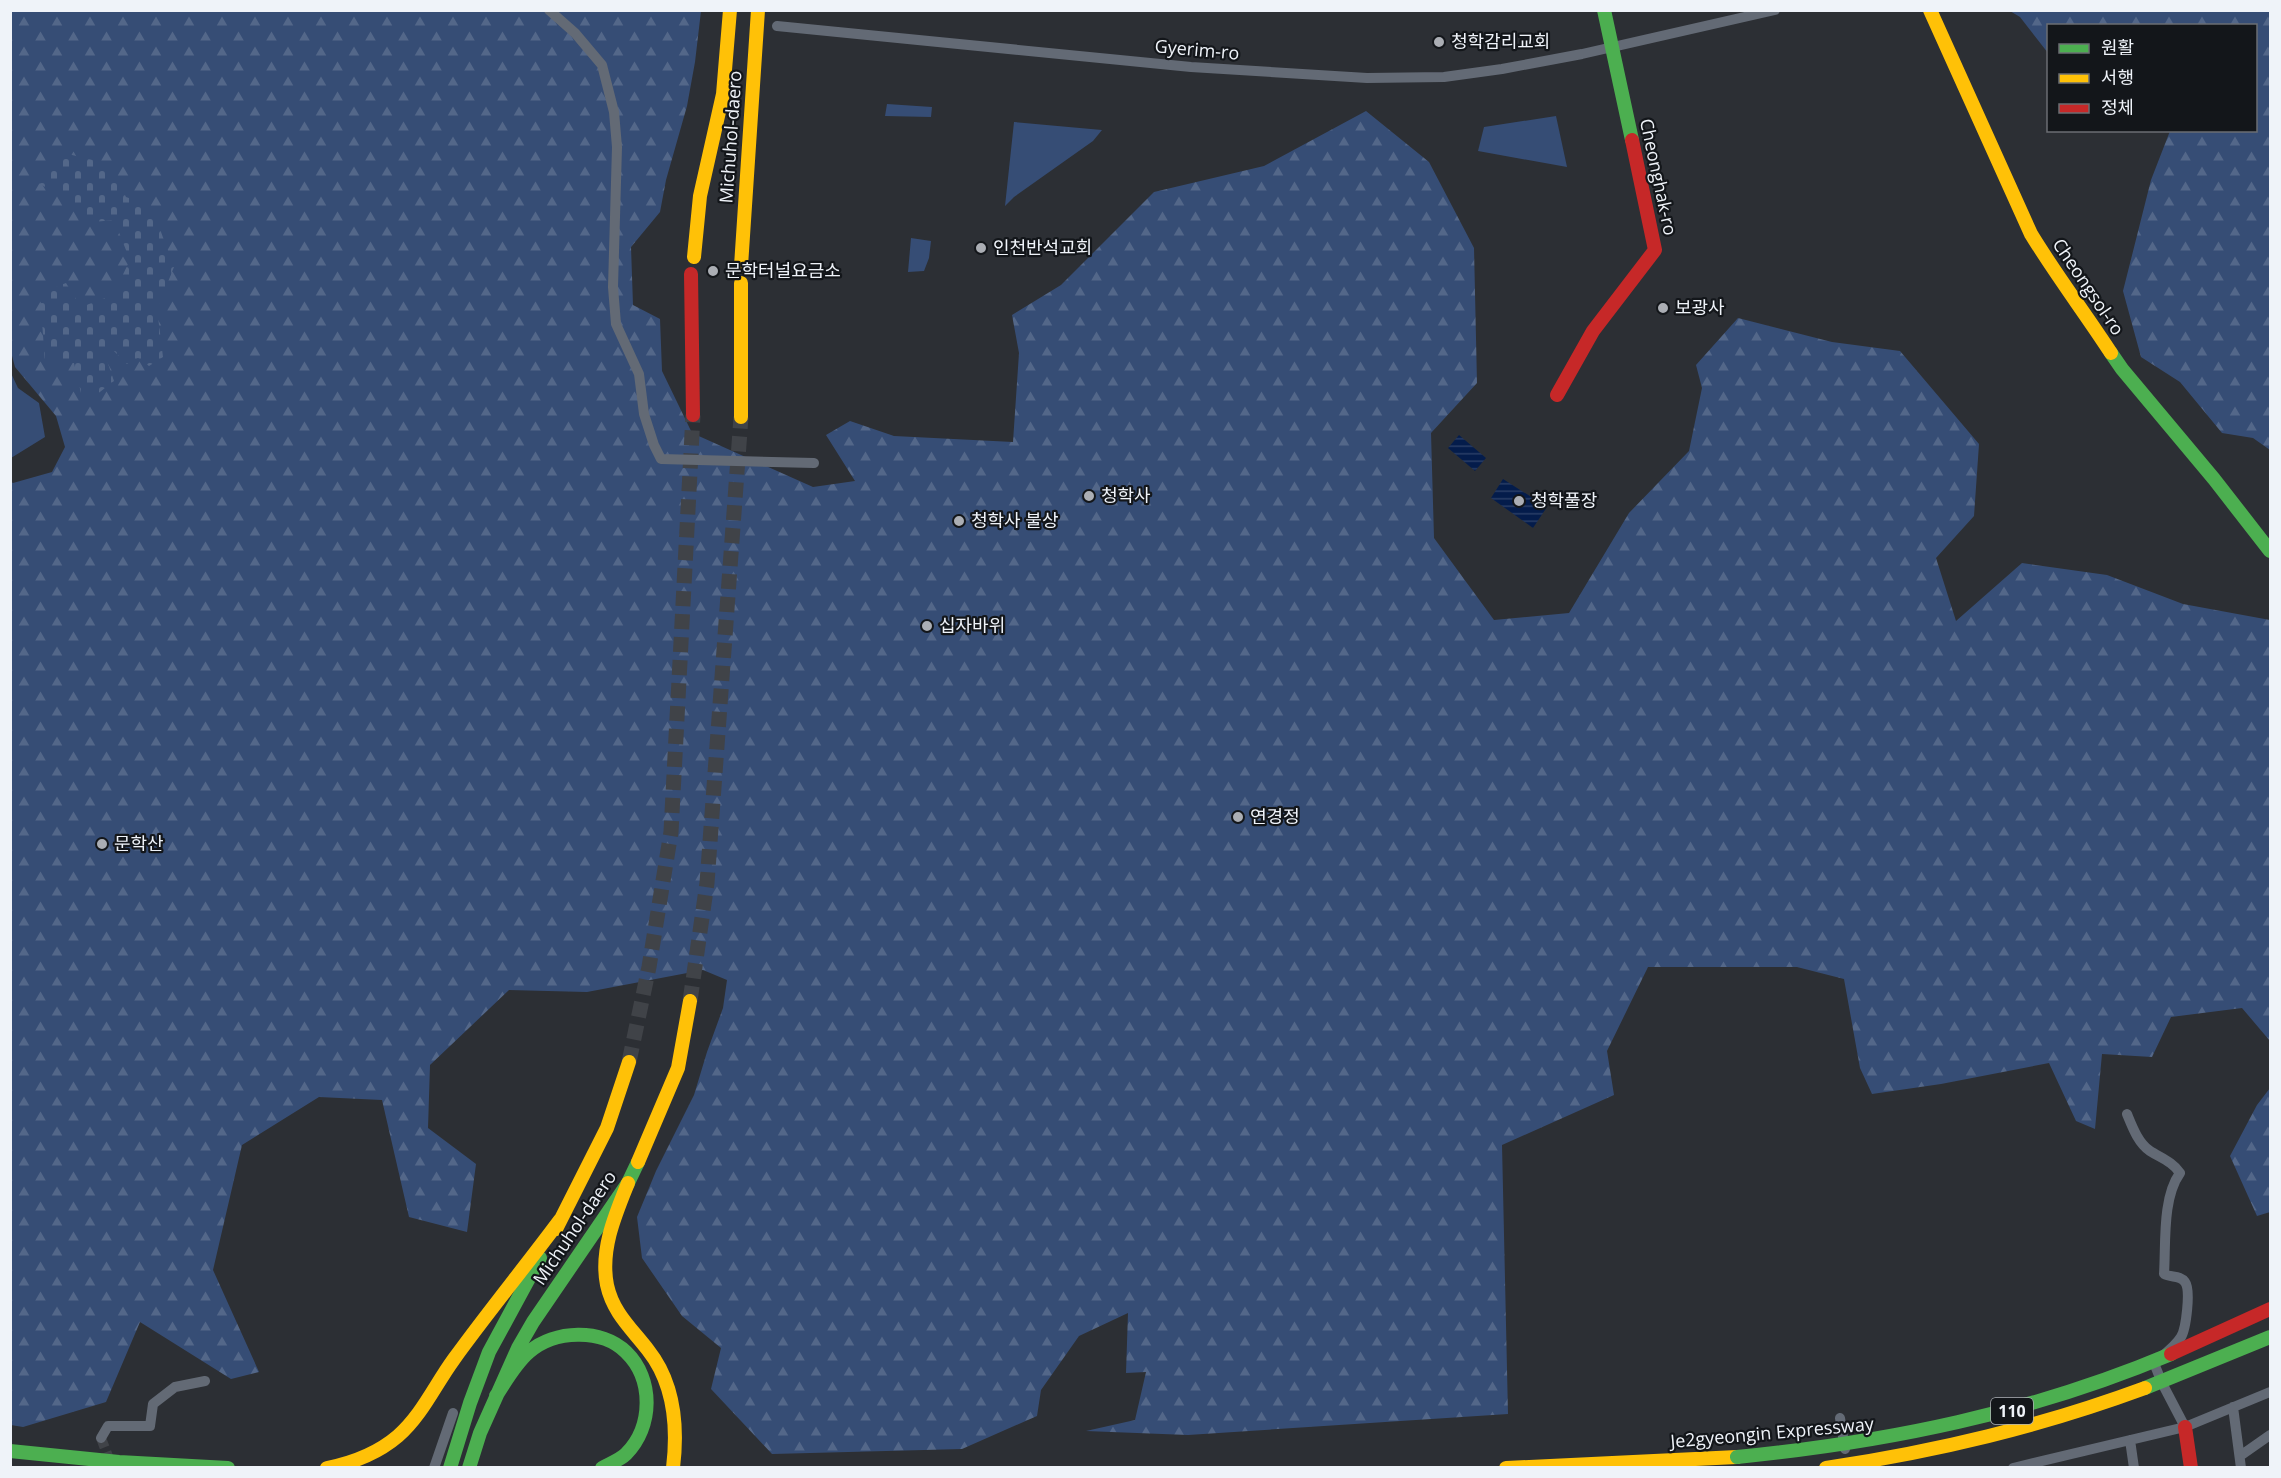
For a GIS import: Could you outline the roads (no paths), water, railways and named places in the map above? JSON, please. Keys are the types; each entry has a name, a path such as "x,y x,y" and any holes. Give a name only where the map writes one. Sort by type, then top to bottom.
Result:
{"main road":[{"name":"Michuhol-daero","path":"693,257 700,196 723,94 730,10"},
{"name":"Michuhol-daero","path":"741,266 759,10"},
{"name":"Cheonghak-ro","path":"1557,395 1593,331 1655,250 1604,10"},
{"name":"Cheongsol-ro","path":"1930,10 2031,234 2052,269 2076,300 2122,369 2271,551"},
{"path":"692,274 693,415"},
{"path":"741,283 741,417"},
{"name":"Michuhol-daero","path":"469,1467 480,1433 518,1348 533,1322 628,1183 655,1126 678,1068 690,1001"},
{"name":"Michuhol-daero","path":"450,1467 489,1352 583,1179 607,1128 629,1062"},
{"path":"628,1183 608,1242 607,1282 618,1313 655,1359 666,1383 675,1427 673,1467"},
{"path":"327,1467 364,1458 399,1435 418,1414 453,1362 560,1221"},
{"name":"Je2gyeongin Expressway","path":"1506,1467 1737,1457 1829,1449 1889,1440 2012,1411 2141,1368 2271,1309"},
{"path":"496,1396 523,1359 539,1345 550,1340 568,1335 587,1335 603,1337 619,1344 632,1356 640,1370 647,1395 648,1410 642,1432 633,1447 618,1460 602,1467"},
{"name":"Je2gyeongin Expressway","path":"1826,1467 1981,1439 2054,1419 2186,1373 2271,1337"},
{"path":"2185,1427 2191,1467"},
{"path":"10,1451 119,1462 228,1467"}],"street":[{"path":"549,10 575,33 602,65 614,112 617,147 613,287 616,324 639,374 644,414 661,459 814,463"},
{"name":"Gyerim-ro","path":"777,26 1191,67 1367,78 1444,77 1582,54 1775,10"},
{"path":"2127,1114 2133,1129 2145,1147 2165,1159 2180,1173 2175,1180 2165,1223 2164,1274 2184,1281 2188,1288 2187,1312 2181,1337 2154,1363 2185,1427"},
{"path":"102,1438 108,1426 150,1426 153,1404 175,1387 204,1381"},
{"path":"2013,1467 2050,1463 2185,1427 2271,1392"},
{"path":"2233,1407 2241,1462"},
{"path":"434,1467 453,1413"},
{"path":"1840,1418 1848,1467"},
{"path":"2241,1462 2271,1435"},
{"path":"2130,1440 2134,1467"}],"tunnel":[{"path":"629,1062 649,967 671,832 693,415"},
{"path":"690,1001 707,883 741,417"},
{"path":"101,1438 111,1464"}],"place":[{"name":"청학감리교회","path":"1439,42"},
{"name":"인천반석교회","path":"981,248"},
{"name":"문학터널요금소","path":"713,271"},
{"name":"보광사","path":"1663,308"},
{"name":"청학사","path":"1089,496"},
{"name":"청학풀장","path":"1519,501"},
{"name":"청학사 불상","path":"959,521"},
{"name":"십자바위","path":"927,626"},
{"name":"연경정","path":"1238,817"},
{"name":"문학산","path":"102,844"}]}
